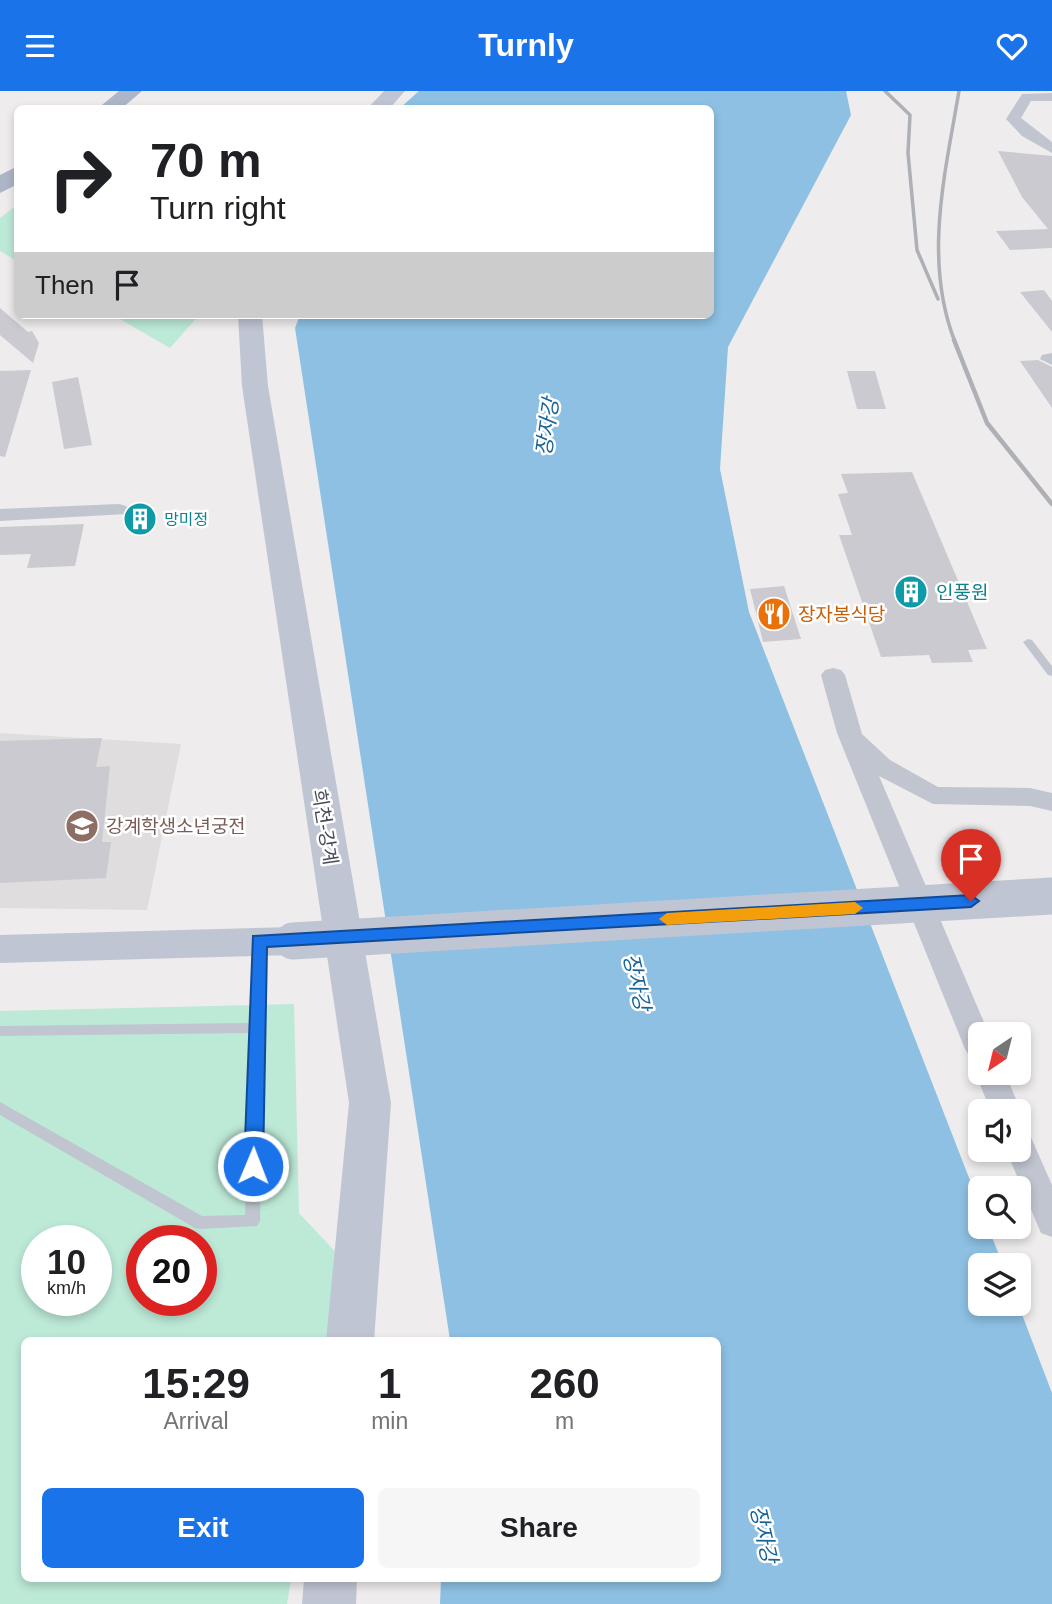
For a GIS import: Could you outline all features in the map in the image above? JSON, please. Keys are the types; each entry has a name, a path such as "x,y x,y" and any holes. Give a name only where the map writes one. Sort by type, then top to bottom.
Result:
{"main road":[{"path":"112,105 131,91"},
{"path":"381,105 395,91"},
{"name":"희천-강계","path":"248,319 255,386 370,1103 350,1337"},
{"path":"0,949 276,941 1052,896"},
{"path":"329,1604 331,1582"}],"street":[{"path":"1052,97 1027,97 1013,120 1027,133 1052,148"},
{"path":"0,515 119,510"},
{"path":"833,675 849,733 969,1022"},
{"path":"849,733 881,766 933,795 1030,797 1052,801"},
{"path":"1026,1162 1052,1223"}],"lane":[{"path":"1028,642 1052,673"},
{"path":"0,1108 200,1223 252,1221 257,1028 276,941"},
{"path":"0,1031 257,1028"}],"shaded area":[{"name":"강계학생소년궁전","path":"0,733 181,744 147,910 0,908"}],"green space":[{"path":"14,207 14,259 0,251 0,218"},
{"path":"120,319 195,319 170,348"},
{"path":"294,1004 299,1213 342,1259 329,1337 21,1337 21,1582 291,1582 287,1604 0,1604 0,1011"}],"water":[{"name":"장자강","path":"419,91 846,91 851,115 728,347 720,469 749,612 968,1176 968,1239 993,1239 998,1253 968,1253 968,1316 1023,1316 1052,1393 1052,1604 440,1604 441,1582 721,1582 721,1337 450,1337 295,328 298,319 714,319 714,105 403,105"}],"building":[{"path":"998,151 1052,156 1052,248 1010,250 996,231 1048,229 1022,197"},
{"path":"1044,290 1052,301 1052,332 1020,292"},
{"path":"0,308 28,332 32,331 39,343 33,363 0,335"},
{"path":"1038,360 1052,367 1052,408 1020,361"},
{"path":"31,370 5,457 0,456 0,371"},
{"path":"847,371 875,371 886,409 857,409"},
{"path":"78,377 92,445 64,449 52,382"},
{"name":"인풍원","path":"912,472 987,649 968,650 973,662 932,663 929,655 881,657 839,535 852,535 838,494 848,493 841,474"},
{"name":"망미정","path":"145,509 153,526 134,530 128,516 131,512"},
{"path":"84,524 75,566 27,568 31,554 0,555 0,527"},
{"name":"장자봉식당","path":"784,586 801,639 763,642 750,589"},
{"path":"102,738 96,767 110,766 102,842 111,842 106,878 0,883 0,741"}],"railway":[{"path":"885,91 910,115 908,153 917,250 938,299"},
{"path":"955,342 945,311 939,248 943,185 959,91"},
{"path":"954,340 987,423 1052,504"}],"slow traffic":[{"path":"667,919 855,908"}],"place":[{"name":"망미정","path":"140,519"},
{"name":"인풍원","path":"911,592"},
{"name":"장자봉식당","path":"774,614"},
{"name":"강계학생소년궁전","path":"82,826"}],"route":[{"path":"253,1166 259,941 971,901"}]}
